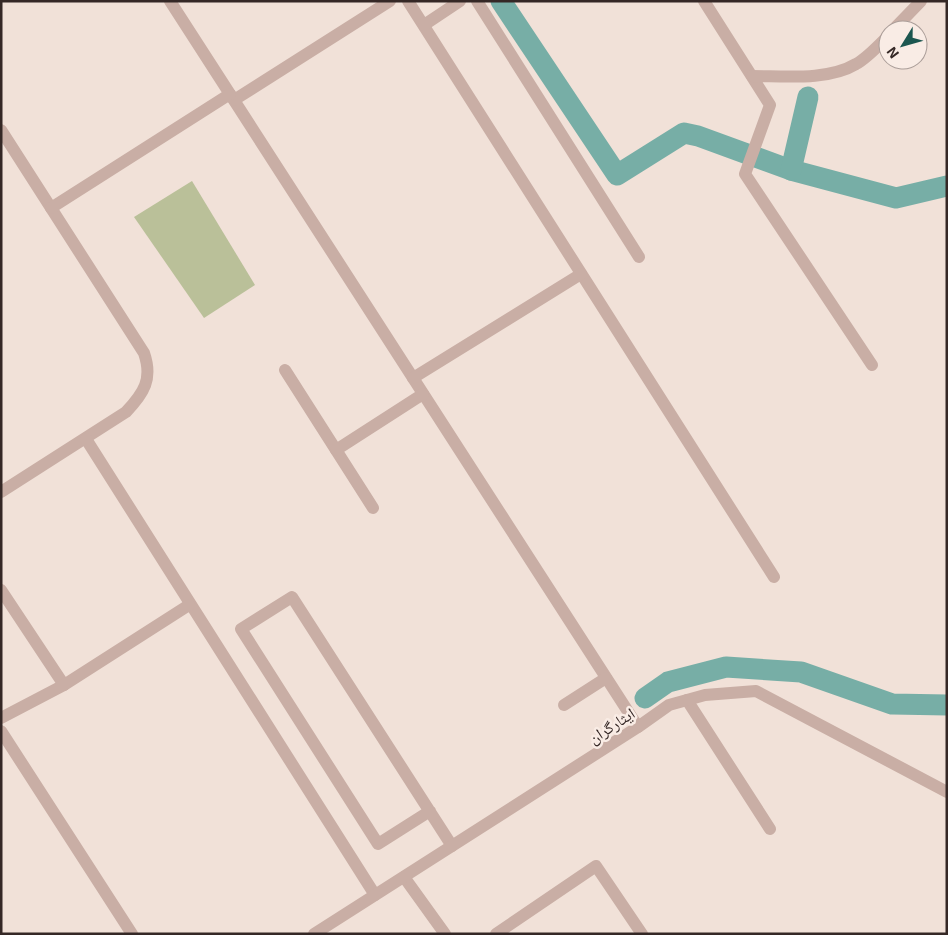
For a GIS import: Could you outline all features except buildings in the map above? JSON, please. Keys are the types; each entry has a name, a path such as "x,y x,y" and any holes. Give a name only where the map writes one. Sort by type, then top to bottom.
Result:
{"street":[{"path":"170,1 638,727"},
{"path":"51,208 390,1"},
{"path":"408,1 774,577"},
{"path":"424,25 460,1"},
{"path":"477,1 639,257"},
{"path":"704,1 770,105 745,174 872,365"},
{"path":"903,20 921,1"},
{"path":"752,76 830,74 856,64 878,45"},
{"path":"1,130 144,352 148,365 147,382 138,399 126,412 1,492"},
{"path":"413,378 581,274"},
{"path":"285,370 373,508"},
{"path":"336,450 423,394"},
{"path":"86,439 189,605 375,895"},
{"path":"1,590 64,685"},
{"path":"430,811 378,844 241,629 292,597 430,811 452,846"},
{"path":"1,718 64,685 189,605"},
{"path":"564,705 606,678"},
{"name":"ایثارگران","path":"314,934 638,727 669,705 704,695 756,691 947,792"},
{"path":"686,700 770,829"},
{"path":"1,731 132,934"},
{"path":"496,934 596,866 642,934"},
{"path":"404,876 445,934"}],"green space":[{"path":"192,181 255,285 204,318 134,217"}],"waterway":[{"path":"501,1 617,175 684,133 698,136 791,170 896,198 947,186"},
{"path":"791,170 808,97"},
{"path":"645,698 668,682 726,667 801,672 892,704 947,705"}]}
